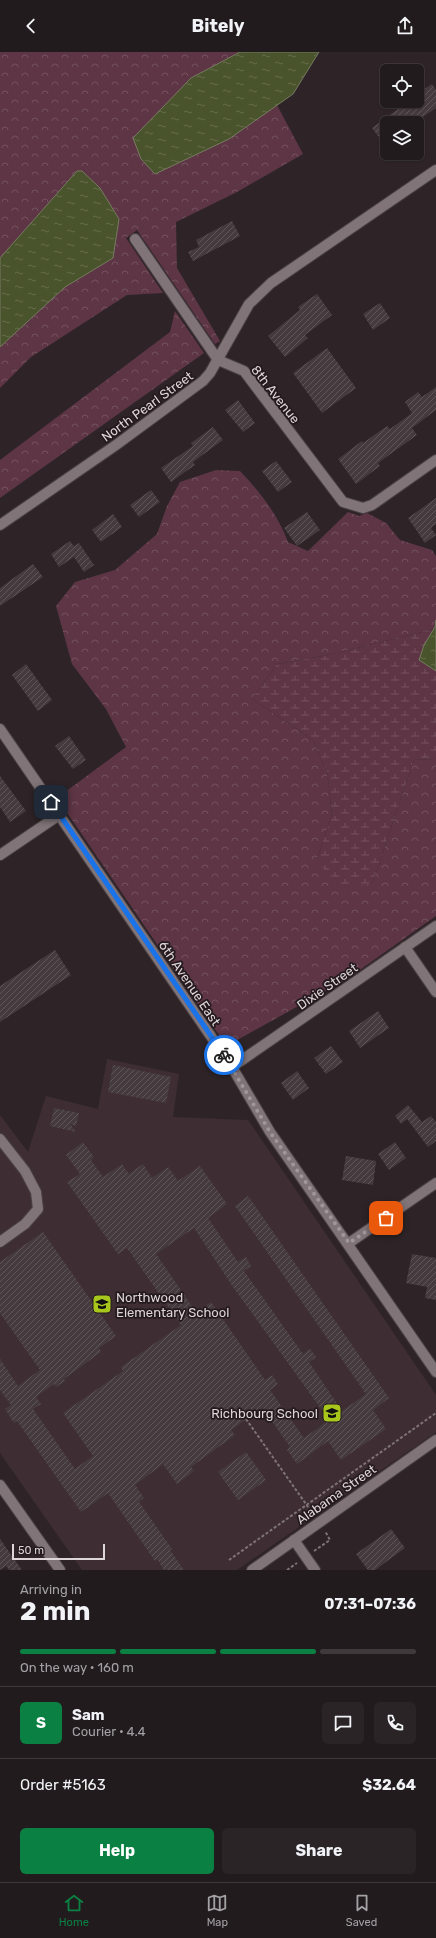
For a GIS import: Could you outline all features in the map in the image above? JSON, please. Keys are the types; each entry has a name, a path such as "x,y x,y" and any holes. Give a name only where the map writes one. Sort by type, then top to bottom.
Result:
{"street":[{"name":"North Pearl Street","path":"0,525 204,381 218,360 249,304 271,282 436,170"},
{"path":"135,239 218,360"},
{"name":"8th Avenue","path":"218,360 244,370 336,494 344,502 363,508 372,505 436,460"},
{"name":"6th Avenue East","path":"0,729 232,1067 270,1132 349,1243 436,1372"},
{"path":"0,855 59,815"},
{"name":"Dixie Street","path":"232,1067 436,926"},
{"path":"405,947 436,992"},
{"path":"0,1139 25,1171 36,1192 38,1209 25,1224 0,1242"},
{"path":"349,1243 436,1183"},
{"name":"Alabama Street","path":"252,1570 436,1440"},
{"path":"0,1485 60,1570"},
{"path":"294,1540 315,1570"}],"path":[{"path":"229,1560 436,1413"},
{"path":"246,1419 319,1522 330,1540 287,1570"}],"shaded area":[{"name":"Northwood Elementary School","path":"107,1059 179,1074 173,1117 248,1120 436,1395 436,1432 237,1570 82,1570 0,1453 0,1115 28,1152 46,1096 98,1109"}],"green space":[{"path":"0,52 240,52 191,78 229,139 277,105 303,154 237,192 176,222 177,268 220,341 215,344 137,230 126,238 163,293 127,295 31,357 0,388 0,347 65,287 113,258 77,171 0,258"},
{"path":"175,311 204,353 0,498 0,460 170,332"},
{"path":"216,470 240,471 268,504 279,522 288,542 308,551 348,512 359,516 367,513 386,523 400,540 432,550 436,556 436,620 434,629 328,655 277,664 252,699 313,740 327,772 332,814 317,859 372,884 414,760 436,759 436,916 347,979 239,1039 228,1048 57,798 126,747 106,709 72,664 56,606 75,582 115,570 157,534 167,506 180,482"},
{"path":"434,629 424,645 419,660 436,671 436,759 414,760 372,884 337,888 317,859 332,814 327,772 313,740 252,699 277,664 328,655"}],"water":[{"path":"240,52 319,52 293,94 229,139 155,174 141,159 133,138 191,78"},
{"path":"77,171 82,171 100,188 119,219 113,258 65,287 0,347 0,258"},
{"path":"436,620 436,671 419,660 424,645 435,627"}],"building":[{"path":"432,84 436,90 436,108 424,116 388,116 399,108 424,108 424,89"},
{"path":"380,122 380,139 372,128"},
{"path":"232,221 240,236 193,261 188,252 199,247 196,240"},
{"path":"317,294 332,315 305,335 308,338 285,357 268,336 300,310 298,307"},
{"path":"380,303 390,318 373,330 363,314"},
{"path":"327,348 356,388 322,413 293,373"},
{"path":"436,387 436,410 412,428 417,435 378,463 380,466 356,484 338,459 362,441 363,443 387,426 390,429 412,413 405,402 418,392 422,397"},
{"path":"238,400 255,423 243,432 225,410"},
{"path":"213,427 223,440 193,462 195,465 171,482 161,468 193,446 191,443"},
{"path":"276,461 292,482 278,492 262,471"},
{"path":"151,490 160,502 139,517 130,505"},
{"path":"436,498 436,524 431,528 436,535 425,543 408,518"},
{"path":"307,512 320,530 297,546 284,528"},
{"path":"113,514 122,527 101,542 92,530"},
{"path":"70,541 74,546 79,543 94,565 84,572 74,557 59,567 51,554"},
{"path":"33,564 43,577 0,606 0,588"},
{"path":"26,664 52,700 38,711 12,675"},
{"path":"69,736 86,760 73,769 55,746"},
{"path":"0,776 26,811 10,822 0,807"},
{"path":"55,950 71,975 0,1022 0,986"},
{"path":"378,1011 389,1028 360,1048 349,1031"},
{"path":"331,1046 343,1062 326,1074 314,1058"},
{"path":"113,1065 171,1077 166,1103 108,1092"},
{"path":"297,1071 309,1088 293,1100 281,1083"},
{"path":"408,1105 422,1122 431,1116 436,1122 436,1141 428,1147 407,1119 401,1124 395,1116"},
{"path":"54,1108 79,1113 76,1126 70,1124 76,1132 50,1126"},
{"path":"83,1142 94,1157 91,1160 103,1177 122,1164 129,1174 143,1164 152,1178 168,1167 178,1181 200,1166 227,1204 208,1218 238,1262 246,1257 251,1266 244,1271 303,1354 310,1349 316,1357 309,1362 342,1411 366,1394 235,1206 248,1196 389,1398 373,1410 386,1429 341,1460 328,1441 297,1464 287,1450 290,1447 263,1408 231,1430 235,1435 191,1467 194,1471 177,1484 163,1464 135,1485 144,1498 139,1502 172,1549 170,1550 184,1570 164,1570 157,1559 155,1561 108,1493 81,1512 17,1421 14,1423 5,1409 11,1405 0,1390 0,1359 18,1386 40,1370 0,1313 0,1262 43,1232 116,1336 99,1348 101,1352 64,1379 65,1381 56,1387 54,1384 36,1397 41,1404 33,1409 75,1469 93,1456 63,1413 123,1371 121,1367 181,1325 127,1248 118,1254 67,1182 80,1174 66,1155","holes":["194,1228 233,1287 329,1420 304,1438 270,1390 278,1384 272,1375 265,1380 211,1302 196,1312 156,1254"]},
{"path":"395,1142 406,1158 389,1170 378,1154"},
{"path":"346,1156 376,1161 373,1185 342,1180"},
{"path":"412,1254 436,1258 436,1300 425,1298 427,1287 406,1283"},
{"path":"246,1452 266,1480 238,1500 218,1472"},
{"path":"391,1529 405,1548 375,1570 368,1570 356,1554"},
{"path":"0,1539 22,1570 9,1570 6,1566 0,1570"}],"way so far":[{"path":"224,1055 270,1132 349,1243 386,1218"}],"place":[{"name":"Northwood Elementary School","path":"102,1304"},
{"name":"Richbourg School","path":"332,1413"}],"route":[{"path":"51,802 224,1055"}]}
